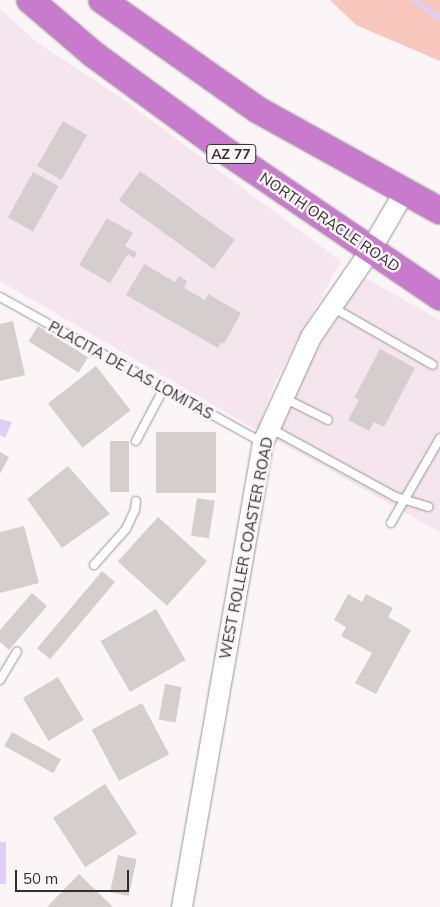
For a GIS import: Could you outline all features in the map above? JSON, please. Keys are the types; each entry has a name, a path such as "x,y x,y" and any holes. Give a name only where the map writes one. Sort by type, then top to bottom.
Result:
{"highway":[{"name":"NORTH ORACLE ROAD","path":"30,0 93,54 370,251 440,297"},
{"path":"102,0 258,110 440,211"}],"street":[{"name":"WEST ROLLER COASTER ROAD","path":"182,907 266,435 311,337 370,251 405,191"}],"lane":[{"name":"PLACITA DE LAS LOMITAS","path":"0,297 163,390 266,435 404,500 429,507"},
{"path":"332,307 433,365"},
{"path":"136,441 163,390"},
{"path":"283,397 328,420"},
{"path":"391,523 440,438"},
{"path":"94,564 126,529 136,510 136,501"},
{"path":"0,680 16,652"}],"shaded area":[{"path":"330,0 440,0 440,61 356,25"},
{"path":"0,9 39,44 116,94 341,261 274,384 258,431 0,281"},
{"path":"360,275 440,320 440,532 274,439 300,377"},
{"path":"0,419 12,422 5,438 0,435"},
{"path":"0,842 6,842 6,884 0,884"}],"building":[{"path":"63,121 87,135 61,180 37,166"},
{"path":"140,171 235,240 213,269 119,200"},
{"path":"33,172 58,186 33,232 8,217"},
{"path":"107,218 133,233 125,246 137,253 134,258 128,254 110,283 79,265"},
{"path":"144,264 175,282 179,276 187,281 184,288 205,300 208,294 241,313 224,344 221,342 218,348 126,295"},
{"path":"13,321 25,375 0,381 0,324"},
{"path":"38,326 88,357 78,373 28,341"},
{"path":"380,349 415,368 384,427 374,422 369,431 348,420 359,400 354,398"},
{"path":"96,366 130,410 82,448 48,404"},
{"path":"156,432 216,432 216,493 156,493"},
{"path":"110,441 129,441 129,492 110,492"},
{"path":"0,452 9,457 0,474"},
{"path":"68,466 110,514 62,548 27,499"},
{"path":"197,498 215,501 209,538 191,536"},
{"path":"158,517 207,561 167,606 118,562"},
{"path":"24,526 39,583 0,593 0,532"},
{"path":"102,571 115,582 50,659 37,648"},
{"path":"32,593 47,606 9,650 0,642 0,630"},
{"path":"348,594 362,602 366,594 393,608 388,617 411,630 376,694 355,683 372,653 341,636 346,627 334,620"},
{"path":"156,609 186,660 130,692 101,641"},
{"path":"58,677 84,720 49,741 23,698"},
{"path":"165,684 182,687 175,722 159,719"},
{"path":"142,703 169,754 119,781 92,730"},
{"path":"12,732 61,759 53,773 4,746"},
{"path":"105,784 137,833 85,867 53,818"},
{"path":"118,855 137,859 129,896 110,892"},
{"path":"79,874 113,907 47,907"}],"waterway":[{"path":"415,0 440,19"}]}
